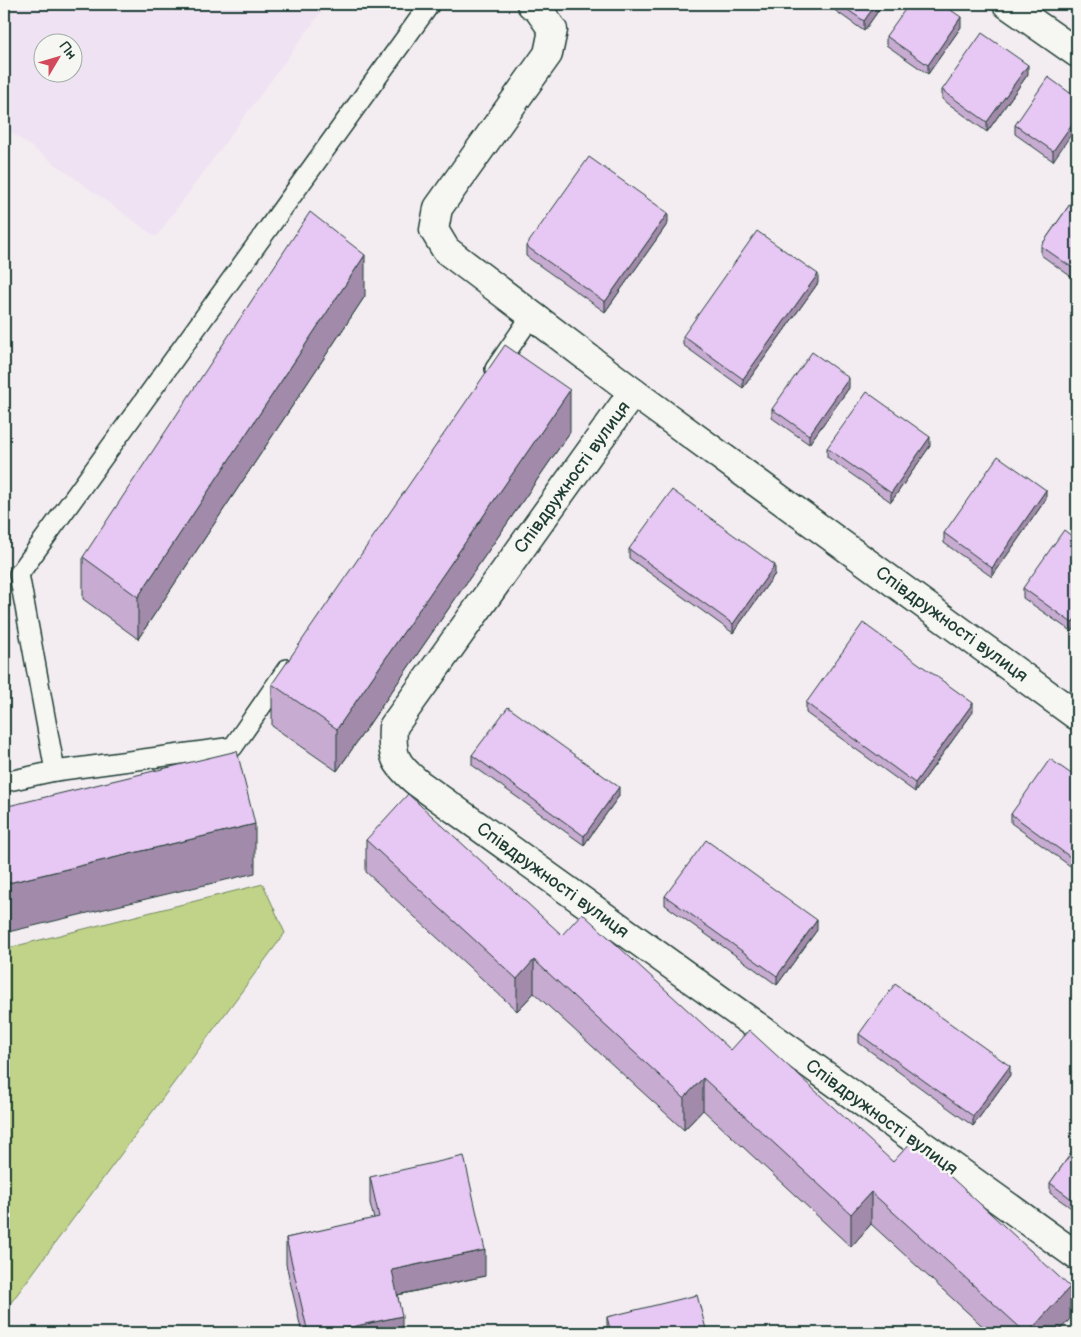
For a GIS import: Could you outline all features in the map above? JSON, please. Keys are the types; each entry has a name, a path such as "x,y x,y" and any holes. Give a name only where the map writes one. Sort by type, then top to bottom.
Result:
{"street":[{"name":"Співдружності вулиця","path":"531,4 538,9 553,30 548,54 438,208 434,230 446,250 633,392 1077,716"},
{"path":"1007,4 1077,53"},
{"name":"Співдружності вулиця","path":"633,392 393,726 392,750 403,771 418,783 1077,1256"}],"lane":[{"path":"55,771 19,574 430,4"},
{"path":"487,380 532,315"},
{"path":"4,782 55,771 232,747 295,657"}],"shaded area":[{"path":"4,4 327,4 156,237 4,127"}],"green space":[{"path":"263,884 285,933 4,1312 4,949"}],"building":[{"path":"839,4 876,4 864,21"},
{"path":"909,4 942,4 961,17 928,65 886,36"},
{"path":"982,33 1028,65 987,122 942,90"},
{"path":"1048,77 1077,98 1077,117 1053,151 1015,125"},
{"path":"589,157 668,213 605,302 526,246"},
{"path":"1077,194 1077,271 1041,246"},
{"path":"310,212 365,255 138,597 83,557"},
{"path":"757,231 818,274 743,379 683,336"},
{"path":"505,345 570,390 337,729 272,684"},
{"path":"812,352 849,378 809,435 772,409"},
{"path":"867,392 930,437 891,493 827,448"},
{"path":"998,456 1046,490 992,568 944,533"},
{"path":"672,490 775,565 733,624 629,549"},
{"path":"1064,530 1077,540 1077,616 1072,623 1023,588"},
{"path":"863,623 973,703 915,783 806,703"},
{"path":"508,707 619,787 584,836 472,755"},
{"path":"237,751 255,824 4,884 4,807"},
{"path":"1050,759 1077,778 1077,862 1011,814"},
{"path":"408,794 562,935 582,913 731,1050 749,1030 893,1162 912,1141 1070,1287 1026,1333 871,1192 851,1214 703,1078 684,1098 534,960 517,979 366,840"},
{"path":"706,840 817,920 777,976 665,896"},
{"path":"895,984 1010,1066 973,1116 859,1034"},
{"path":"1077,1145 1077,1203 1050,1183"},
{"path":"464,1156 485,1250 392,1270 402,1316 324,1333 308,1333 286,1238 379,1217 370,1177"},
{"path":"697,1295 707,1333 611,1333 607,1317"}]}
